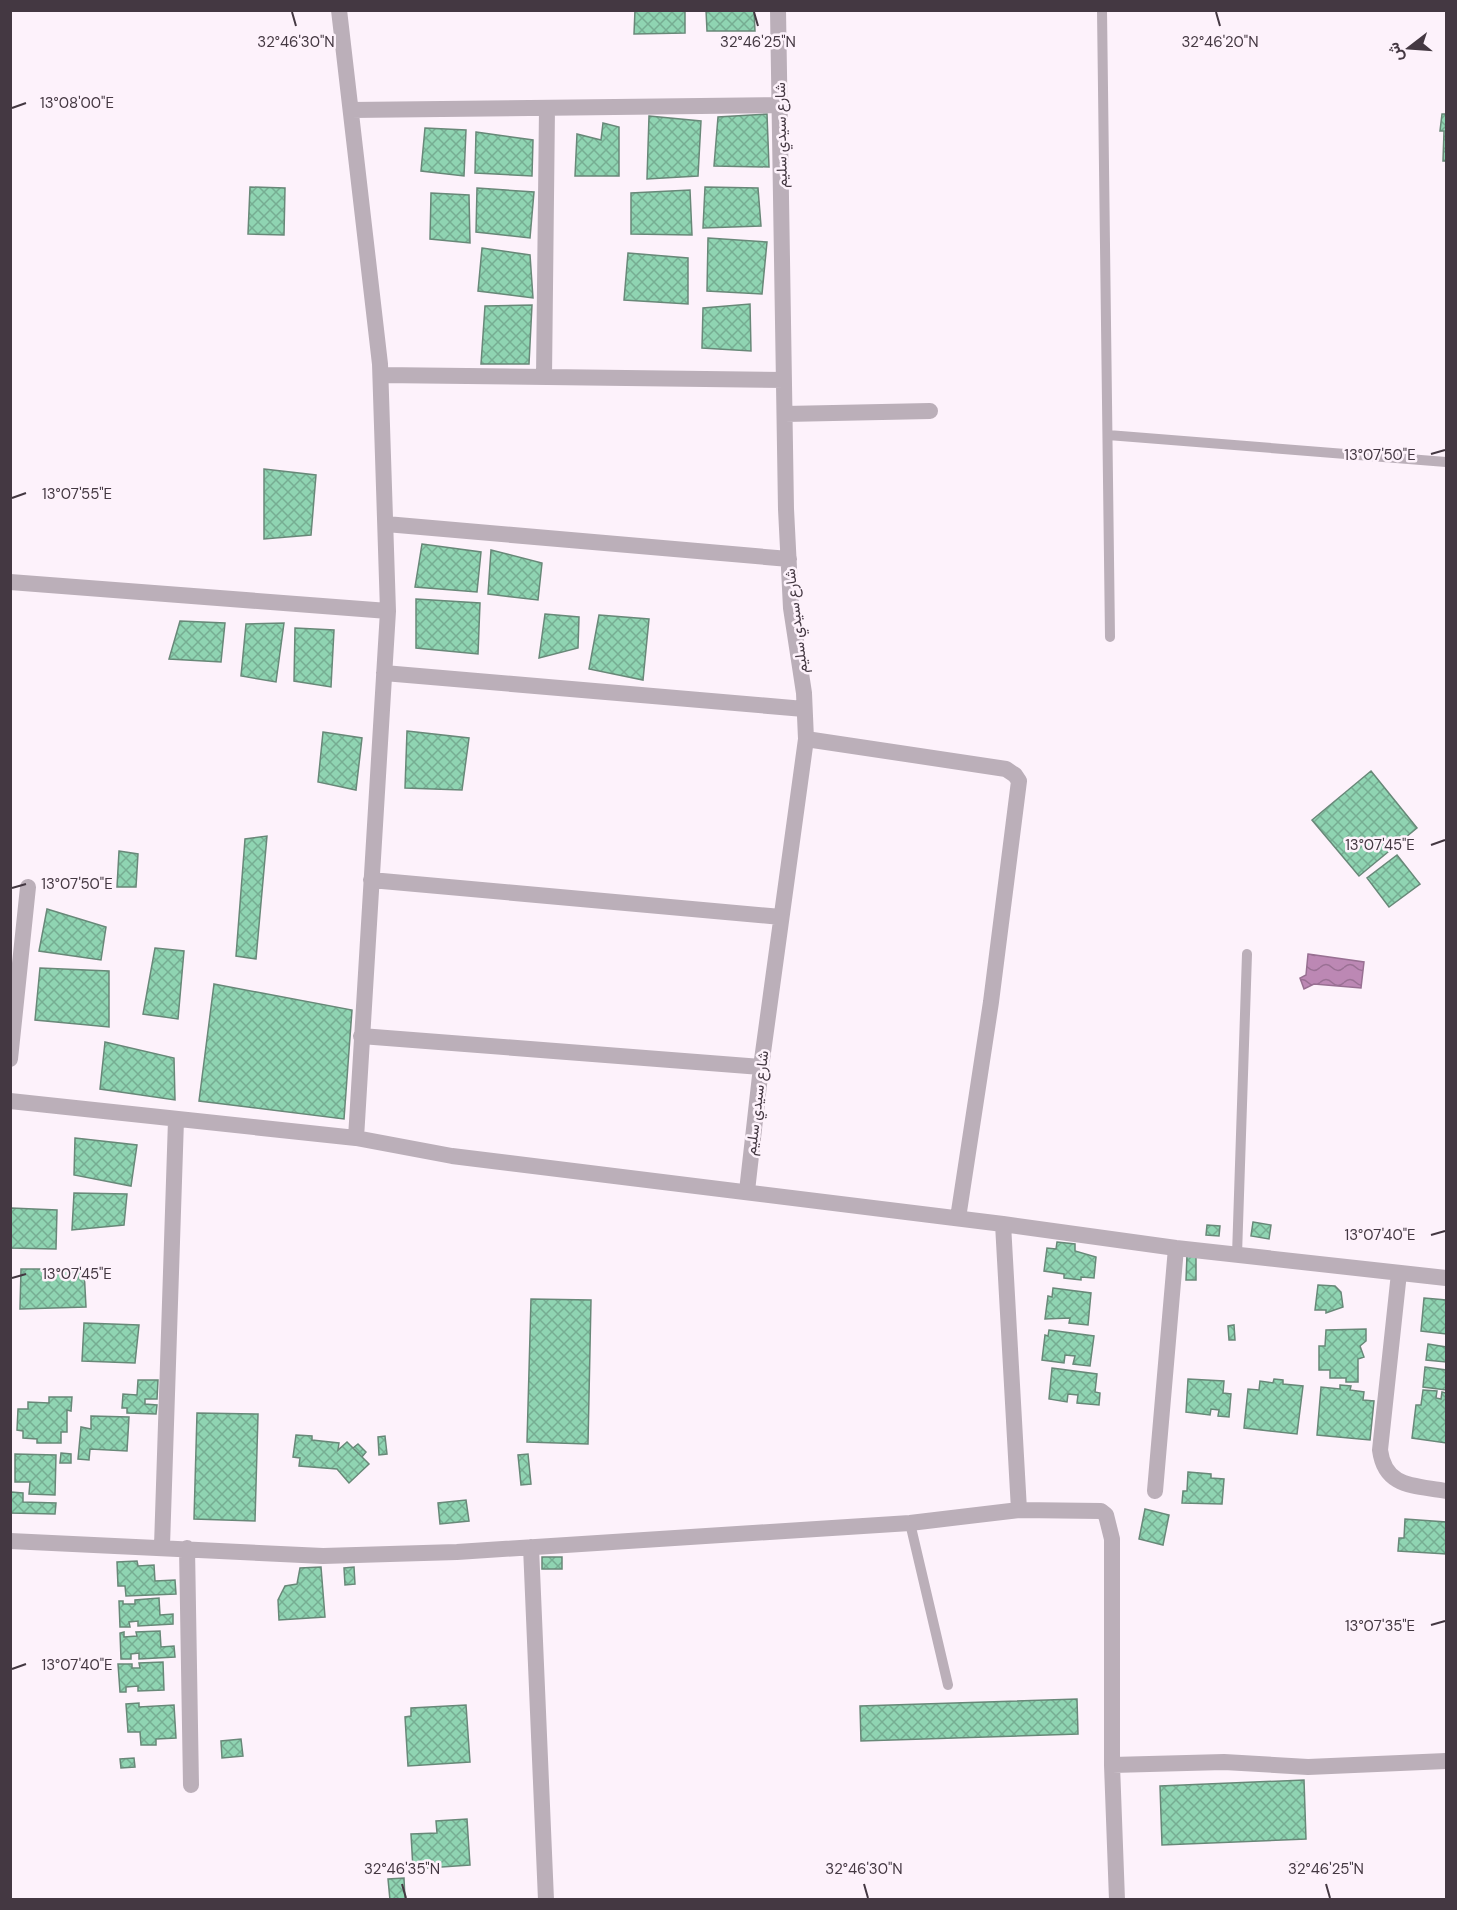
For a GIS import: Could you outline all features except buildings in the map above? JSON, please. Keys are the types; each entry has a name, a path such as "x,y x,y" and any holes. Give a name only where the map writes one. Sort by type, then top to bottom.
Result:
{"street":[{"path":"339,10 381,375 388,611 356,1138"},
{"name":"شارع سيدي سليم","path":"747,1191 761,1066 806,739 800,653 791,608 789,559 778,10"},
{"path":"351,110 780,105"},
{"path":"544,377 547,108"},
{"path":"381,375 784,380"},
{"path":"785,414 930,411"},
{"path":"386,524 789,559"},
{"path":"10,582 388,611"},
{"path":"384,673 804,709"},
{"path":"806,739 1006,769 1019,781 992,991 958,1218"},
{"path":"371,880 781,917"},
{"path":"10,1059 28,887"},
{"path":"361,1036 761,1066"},
{"path":"10,1101 356,1138 452,1156 747,1191 1176,1248 1446,1278"},
{"path":"162,1546 176,1120"},
{"path":"1003,1224 1019,1510"},
{"path":"1155,1491 1176,1248"},
{"path":"1400,1273 1380,1450 1382,1466 1392,1478 1446,1491"},
{"path":"10,1541 162,1546 323,1556 531,1547 910,1523 1019,1510 1101,1511 1106,1515 1112,1539 1112,1765 1117,1899"},
{"path":"531,1547 546,1899"},
{"path":"187,1548 191,1785"},
{"path":"1112,1765 1224,1762 1308,1767 1446,1761"}],"lane":[{"path":"1102,10 1110,637"},
{"path":"1108,435 1446,462"},
{"path":"1237,1255 1247,954"},
{"path":"910,1523 948,1685"}],"water":[{"path":"1308,954 1364,962 1361,988 1314,984 1304,989 1300,978 1306,975"}]}
